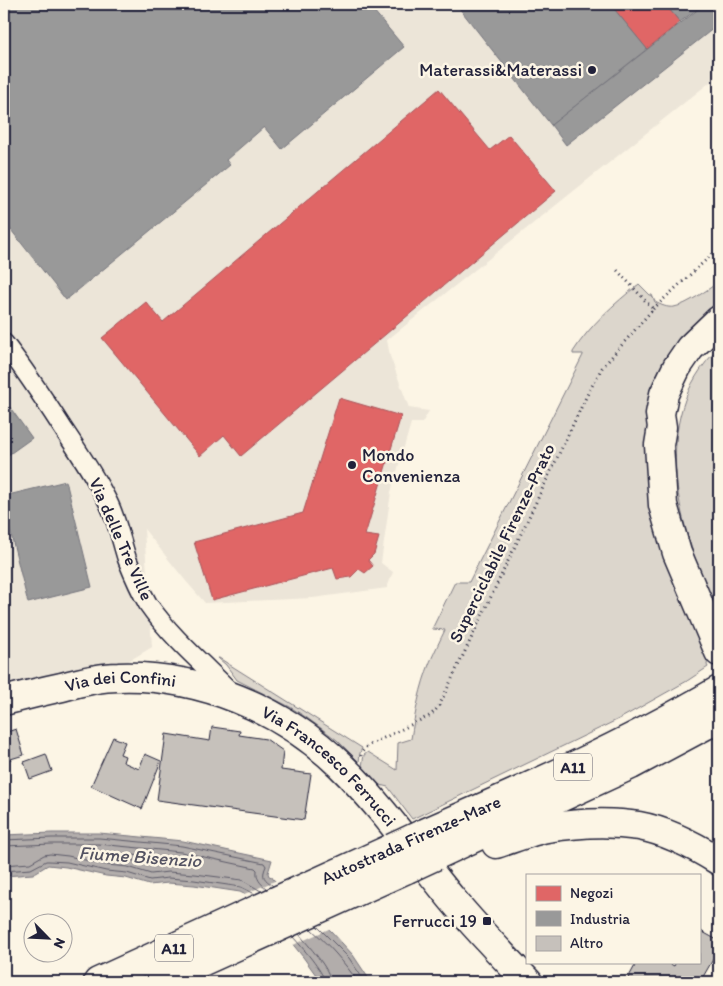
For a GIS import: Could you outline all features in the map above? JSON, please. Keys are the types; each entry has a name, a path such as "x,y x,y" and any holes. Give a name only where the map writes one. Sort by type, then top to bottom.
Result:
{"main road":[{"path":"662,427 660,414 664,394 677,367 690,348 719,320"},
{"path":"719,338 711,344 698,360 685,381 662,427 659,445 663,505 677,553 719,652"},
{"name":"Via dei Confini","path":"4,701 86,681 117,677 149,677 181,682 237,698"},
{"name":"Autostrada Firenze-Mare","path":"436,846 558,774 660,724 719,690"},
{"name":"Via Francesco Ferrucci","path":"237,698 278,719 304,736 340,765 385,815 470,920 528,982"},
{"name":"Autostrada Firenze-Mare","path":"98,982 304,888 436,846 631,765 719,718"},
{"path":"436,846 495,844 546,828 604,823 640,826 670,836 719,861"},
{"name":"Autostrada Firenze-Mare","path":"157,982 324,907 399,858"}],"street":[{"name":"Via delle Tre Ville","path":"4,343 46,402 108,501 128,560 148,603 159,619 184,646 237,698"}],"path":[{"name":"Superciclabile Firenze-Prato","path":"360,760 362,752 367,746 429,716 439,706 588,393 602,368 653,309 719,248"},
{"path":"617,270 653,309"}],"shaded area":[{"path":"4,4 719,4 719,75 387,340 390,356 409,408 429,411 422,423 411,423 391,492 381,563 393,572 387,588 313,598 205,603 144,529 152,647 124,664 4,692"},
{"path":"719,282 719,310 647,442 648,479 651,501 708,658 708,667 621,718 412,819 388,787 380,785 362,766 364,755 368,752 397,770 398,743 411,739 423,681 445,630 433,629 433,627 455,582 469,582 583,355 573,354 573,352 603,315 639,284 652,295 655,302 671,307 679,306 691,300"},
{"path":"719,348 719,612 691,548 676,477 676,441 682,407 696,376"},
{"path":"218,658 362,748 359,762 337,740 307,718 290,707 237,680"}],"water":[{"name":"Fiume Bisenzio","path":"99,833 183,841 272,860 268,873 269,876 331,931 353,955 371,982 321,982 267,912 252,898 240,892 168,883 149,885 126,878 48,865 33,874 4,876 4,835"}],"pier":[{"path":"277,880 331,928 291,946 265,914 242,895"}],"building: Negozi":[{"path":"610,4 665,4 680,22 647,49"},
{"path":"439,89 490,150 509,135 556,191 241,456 224,435 200,456 102,338 146,302 163,322"},
{"name":"Mondo Convenienza","path":"339,398 401,416 365,535 379,537 374,554 368,560 373,566 365,573 359,569 351,577 337,579 333,568 212,600 194,542 303,513"}],"building: Industria":[{"path":"4,4 368,4 404,47 282,149 264,127 226,160 230,165 66,300 4,221"},
{"path":"456,4 610,4 647,49 551,125"},
{"path":"665,4 704,4 680,22"},
{"path":"705,4 719,4 719,24 566,145 551,125"},
{"path":"4,399 32,438 4,458"},
{"path":"66,481 92,587 28,603 4,506 4,496"}],"building: Altro":[{"path":"212,727 240,731 239,735 266,739 283,751 281,770 311,774 304,820 157,800 166,734 210,741"},
{"path":"16,729 24,755 4,761 4,733"},
{"path":"113,737 125,742 120,754 125,756 123,762 139,769 145,754 161,761 142,809 91,786"},
{"path":"46,754 52,771 30,779 24,762"},
{"path":"700,931 719,941 719,949 700,982 626,982 636,964 670,964 674,966 675,964 700,964"}],"place":[{"name":"Materassi&Materassi","path":"592,70"},
{"name":"Mondo Convenienza","path":"352,465"},
{"name":"Ferrucci 19","path":"487,921"}]}
